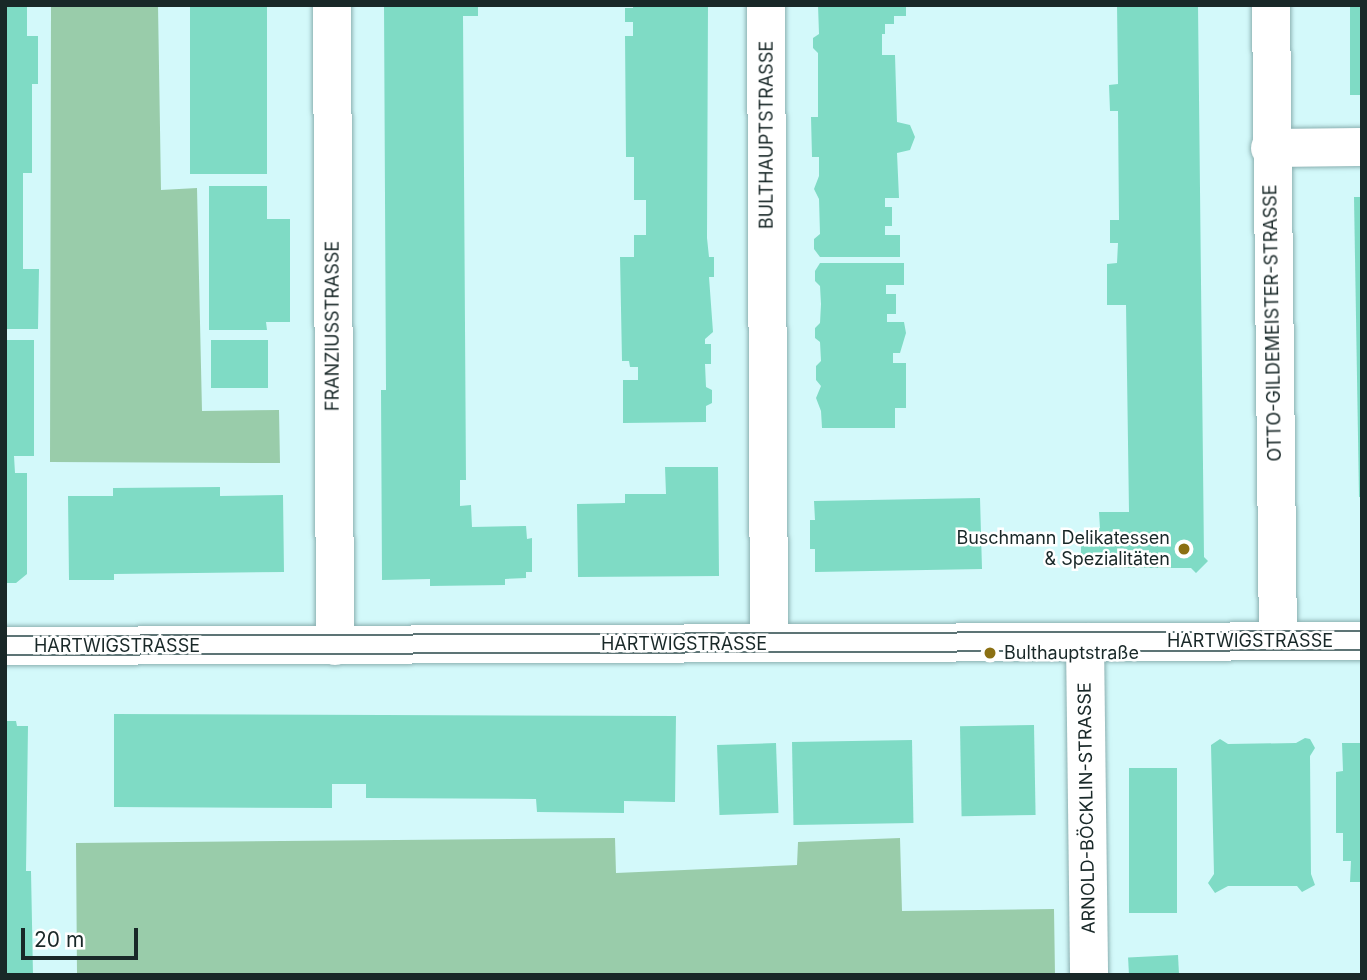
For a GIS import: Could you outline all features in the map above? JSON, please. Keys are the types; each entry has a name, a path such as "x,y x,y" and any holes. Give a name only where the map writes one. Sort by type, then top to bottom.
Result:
{"street":[{"name":"FRANZIUSSTRASSE","path":"332,5 335,646"},
{"name":"BULTHAUPTSTRASSE","path":"766,5 769,643"},
{"name":"OTTO-GILDEMEISTER-STRASSE","path":"1271,5 1270,148 1278,641"},
{"path":"1270,148 1362,147"},
{"name":"HARTWIGSTRASSE","path":"5,646 1362,641"},
{"name":"ARNOLD-BÖCKLIN-STRASSE","path":"1085,642 1089,975"}],"green space":[{"path":"51,5 158,5 161,190 197,188 202,411 279,410 280,463 50,462"},
{"path":"615,838 616,873 797,865 798,842 900,838 902,911 1054,909 1055,975 77,975 76,843"}],"building":[{"path":"5,5 27,5 27,36 38,36 38,84 32,84 32,173 23,173 23,269 39,269 38,329 5,329"},
{"path":"190,5 267,5 267,174 190,174"},
{"path":"384,5 478,5 478,16 463,16 466,480 460,480 460,506 471,505 472,527 526,526 527,539 532,538 532,572 526,572 526,578 505,579 505,585 430,586 430,579 382,580 381,390 386,390"},
{"path":"633,5 708,5 707,238 709,257 714,257 714,277 709,277 713,332 705,339 705,344 711,344 711,364 705,364 706,387 712,390 712,403 706,406 706,422 623,423 623,380 638,380 638,367 630,367 629,361 622,361 620,257 634,257 634,235 646,235 646,200 634,200 634,157 626,157 625,36 633,36 633,22 625,22 625,8 633,8"},
{"path":"818,5 906,5 906,16 894,16 894,24 885,24 885,34 882,34 882,55 895,55 897,122 910,125 915,137 910,150 897,153 899,198 885,198 885,207 892,207 892,226 885,226 885,235 900,235 900,257 820,257 814,249 814,239 820,234 819,199 814,189 819,176 819,157 812,157 811,117 818,117 818,53 813,48 813,38 819,34"},
{"path":"1117,5 1198,5 1204,557 1208,561 1196,573 1191,568 1103,568 1103,559 1081,559 1081,536 1092,536 1091,529 1100,528 1099,512 1129,512 1126,305 1107,305 1107,264 1117,263 1118,243 1110,243 1110,220 1119,220 1118,111 1110,111 1109,85 1118,84"},
{"path":"1350,5 1362,5 1362,95 1350,95"},
{"path":"209,186 267,186 267,219 290,219 290,322 266,322 267,330 209,330"},
{"path":"1354,197 1362,197 1362,497 1359,497"},
{"path":"820,263 904,263 904,285 886,285 886,294 896,294 896,314 887,314 887,322 904,322 906,333 900,353 893,353 893,363 906,363 906,408 895,408 895,428 822,428 821,411 816,398 821,386 816,380 816,366 821,361 820,342 815,338 815,328 820,323 821,304 820,286 815,281 815,271"},
{"path":"5,340 34,340 34,456 14,456 15,473 27,473 27,574 16,583 5,583"},
{"path":"211,340 268,340 268,388 211,388"},
{"path":"665,467 718,467 719,576 578,577 577,504 625,503 625,494 666,494"},
{"path":"220,487 220,496 283,495 284,572 114,574 114,580 69,580 68,496 113,496 113,488"},
{"path":"980,498 982,569 815,572 815,549 810,549 810,520 815,520 814,501"},
{"path":"114,714 676,716 675,802 624,801 624,813 537,812 536,799 366,798 366,784 332,784 332,808 114,807"},
{"path":"5,721 16,721 17,726 28,726 26,871 31,871 33,975 5,975"},
{"path":"1034,725 1036,815 962,816 960,726"},
{"path":"1305,738 1310,739 1315,748 1310,756 1311,874 1315,885 1302,892 1297,886 1228,886 1215,893 1208,883 1214,874 1211,745 1220,739 1228,744 1296,743"},
{"path":"912,740 913,823 793,825 792,742"},
{"path":"776,743 778,813 719,815 717,745"},
{"path":"1342,743 1362,743 1362,882 1350,882 1351,861 1343,861 1343,833 1336,833 1336,772 1343,771"},
{"path":"1129,768 1177,768 1177,913 1129,913"},
{"path":"1178,955 1179,975 1129,975 1128,958"}],"tram line":[{"path":"5,636 1362,631"},
{"path":"5,655 1362,650"}],"place":[{"name":"Buschmann Delikatessen & Spezialitäten","path":"1184,549"},
{"name":"Bulthauptstraße","path":"990,653"}]}
